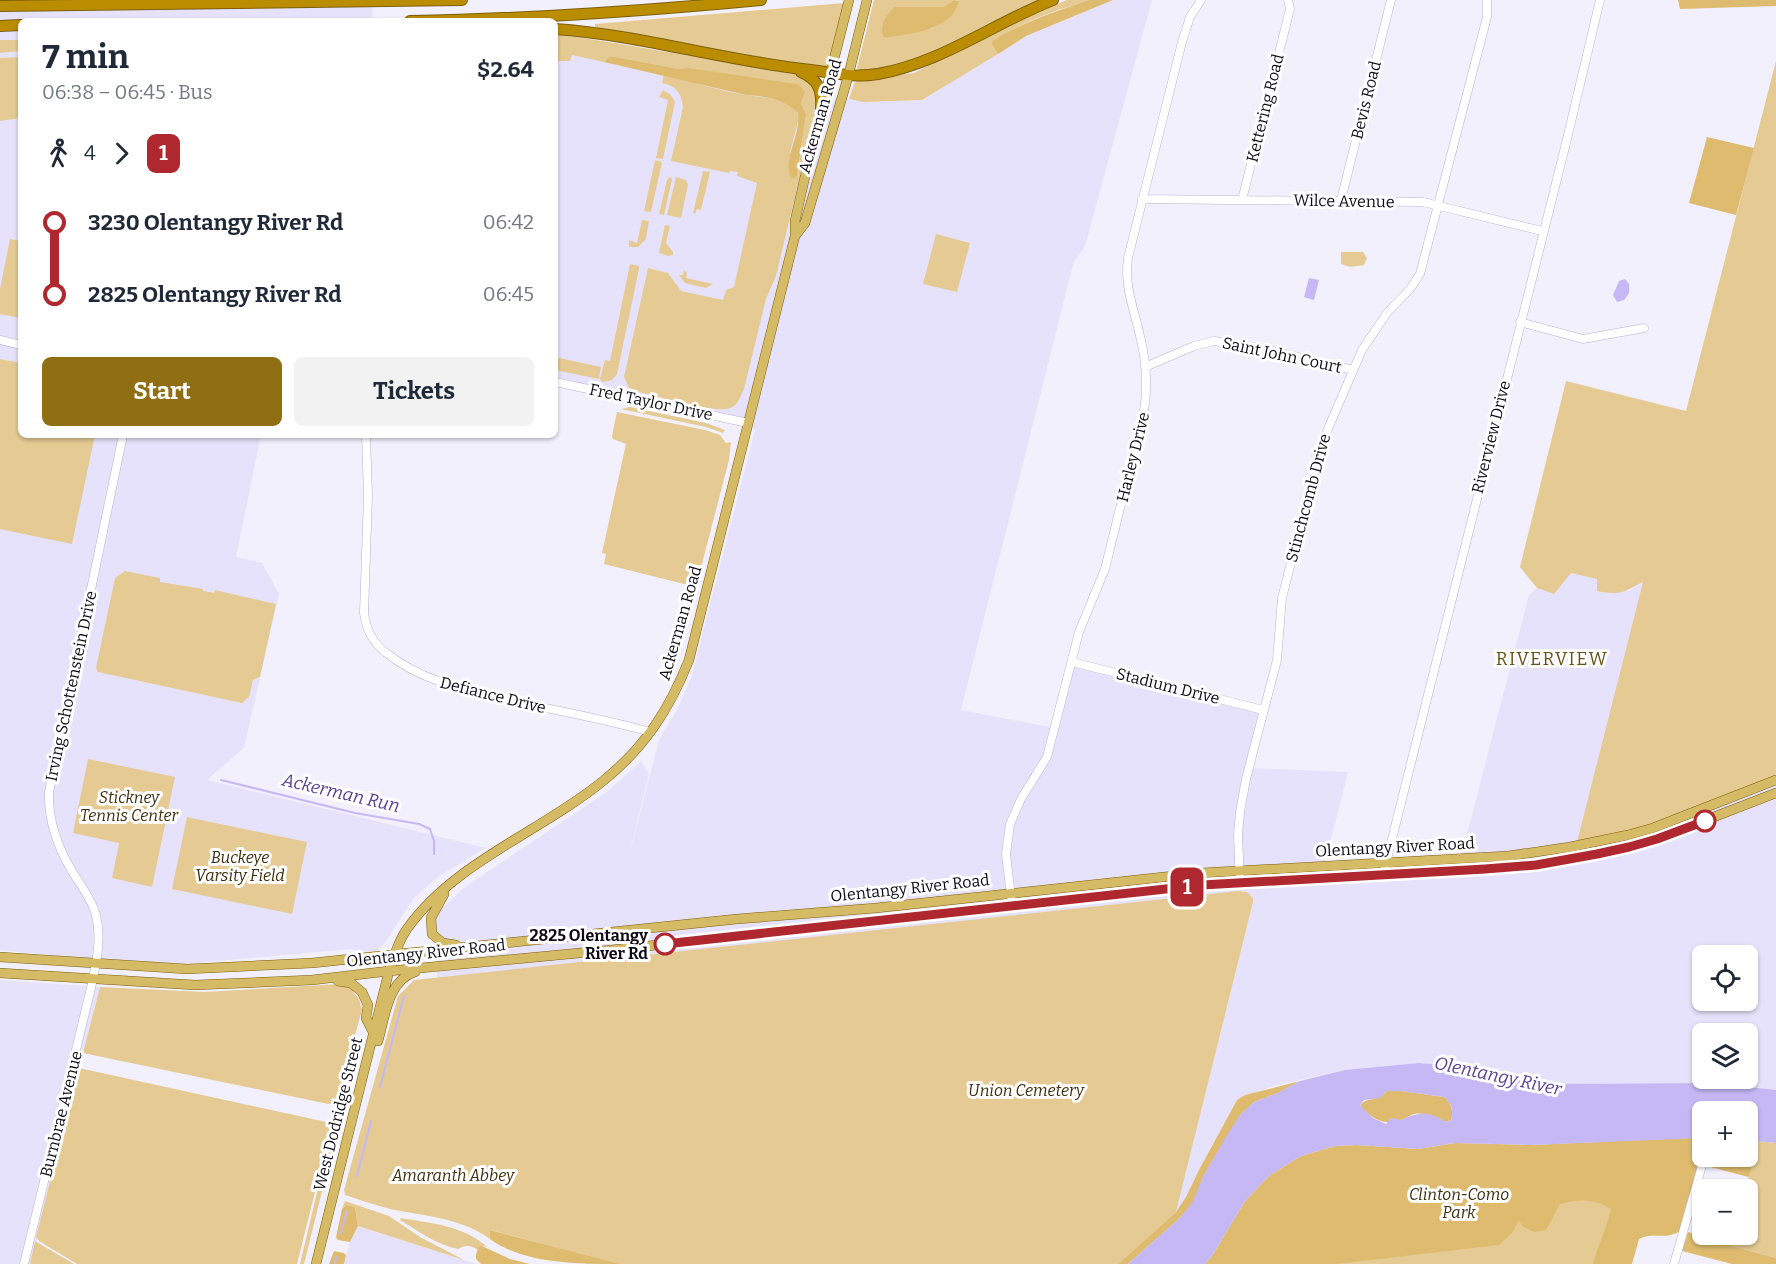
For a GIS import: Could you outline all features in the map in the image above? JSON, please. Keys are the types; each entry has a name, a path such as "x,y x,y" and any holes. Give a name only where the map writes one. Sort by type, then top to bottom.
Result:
{"highway":[{"path":"413,2 427,0"},
{"path":"0,6 462,0"},
{"path":"502,18 678,8 761,0"},
{"path":"558,29 633,39 848,76 878,74 924,62 1023,12 1053,0"},
{"path":"0,26 18,25"},
{"path":"786,67 815,80 820,87 821,108"}],"main road":[{"name":"Ackerman Road","path":"389,971 394,954 407,929 424,908 469,870 582,798 604,781 650,732 672,700 689,660 795,236 795,221 849,0"},
{"name":"Ackerman Road","path":"795,236 805,223 848,76 867,0"},
{"name":"Olentangy River Road","path":"0,957 186,969 312,963 1239,871 1508,856 1596,843 1653,828 1776,780"},
{"name":"Olentangy River Road","path":"0,973 195,985 312,980 631,948 1012,905 1240,883 1508,867 1597,854 1657,839 1776,793"},
{"path":"450,885 431,918 432,934 443,942 473,947"},
{"path":"366,1061 377,1042 395,987 407,975 429,967"},
{"name":"West Dodridge Street","path":"316,1264 389,971"},
{"path":"312,980 345,982 358,987 368,1005 366,1018 374,1034"}],"street":[{"name":"Harley Drive","path":"1012,905 1006,855 1010,824 1021,799 1047,757 1083,621 1105,569 1142,423 1146,398 1145,367 1140,335 1126,280 1128,258 1182,42 1190,17 1201,0"},
{"name":"Kettering Road","path":"1242,200 1290,9 1288,0"},
{"name":"Bevis Road","path":"1341,200 1391,0"},
{"name":"Stinchcomb Drive","path":"1240,883 1238,835 1240,812 1276,660 1282,598 1316,463 1329,424 1370,337 1420,274 1487,17 1487,0"},
{"name":"Riverview Drive","path":"1383,875 1600,0"},
{"name":"Wilce Avenue","path":"1142,199 1423,202 1542,231"},
{"path":"1520,322 1583,339 1644,328"},
{"path":"0,340 18,344"},
{"name":"Saint John Court","path":"1145,367 1214,340 1260,348 1353,370"},
{"name":"Fred Taylor Drive","path":"558,383 748,423"},
{"name":"Irving Schottenstein Drive","path":"96,964 98,925 96,915 93,905 55,837 50,815 49,792 122,438"},
{"name":"Defiance Drive","path":"366,438 368,496 364,612 368,630 376,643 385,652 413,669 450,685 650,732"},
{"name":"Stadium Drive","path":"1072,662 1263,710"},
{"name":"Burnbrae Avenue","path":"24,1264 96,964"},
{"path":"1674,1264 1702,1167"}],"shaded area":[{"path":"0,0 373,0 372,18 18,18 18,438 260,438 236,557 262,563 279,594 244,748 207,780 486,848 439,876 414,898 384,944 376,951 357,952 352,949 183,964 98,960 0,950"},
{"path":"1113,0 1152,0 1085,246 1073,264 961,710 1055,728 1072,662 1263,710 1251,768 1348,772 1323,870 1459,865 1529,595 1537,588 1554,593 1571,572 1629,591 1644,581 1578,842 1641,827 1735,793 1776,775 1776,1090 1758,1088 1758,1023 1692,1023 1692,1083 1554,1084 1419,1063 1345,1070 1273,1086 1237,1100 1187,1197 1176,1212 1253,902 1250,895 1244,891 437,978 434,929 435,919 442,908 466,886 607,792 641,761 649,774 627,863 659,740 678,708 691,678 755,430 748,423 558,383 558,46 620,52 863,102 922,100 1026,36"},
{"path":"0,980 100,987 30,1264 0,1264"},
{"path":"358,1226 476,1264 344,1264 350,1242"}],"green space":[{"path":"874,0 954,0 943,7 894,7 883,25 883,37 887,38 933,28 948,18 959,1 956,0 1042,0 929,55 881,68 859,70 857,68"},
{"path":"954,0 959,1 955,11 939,25 918,32 883,37 884,21 894,7 943,7"},
{"path":"1067,0 1089,0 1013,29 992,45 998,54 922,100 863,102 849,99 854,84 858,80 914,73 993,32"},
{"path":"1089,0 1113,0 1026,36 998,54 992,45 993,41 1004,34"},
{"path":"1678,0 1776,0 1776,6 1680,9"},
{"path":"844,3 827,67 824,69 595,27 595,24"},
{"path":"558,34 802,75 816,87 814,117 776,276 766,299 744,389 738,401 731,408 708,408 634,391 629,388 624,377 648,268 668,273 681,291 723,300 726,290 734,287 757,183 737,176 738,172 730,171 729,173 671,161 683,107 677,91 662,83 664,75 726,91 774,99 791,106 799,118 790,152 798,170 806,114 801,103 805,92 802,87 689,68 679,69 610,56 604,62 572,55 570,61 558,61"},
{"path":"0,40 18,40 18,51 0,53"},
{"path":"610,56 679,69 689,68 796,84 802,87 805,92 801,103 806,114 797,175 794,179 790,176 789,160 797,129 798,113 787,104 767,97 746,95 604,62"},
{"path":"18,57 18,118 0,121 0,58"},
{"path":"1776,61 1776,775 1735,793 1641,827 1577,842 1643,582 1621,592 1611,593 1597,591 1597,579 1571,573 1554,594 1537,588 1520,567 1566,381 1686,411"},
{"path":"663,90 671,95 675,102 663,159 656,158 668,100 659,97"},
{"path":"1707,137 1754,148 1736,215 1689,203"},
{"path":"655,160 662,162 651,212 644,211"},
{"path":"703,171 710,172 701,210 697,209 695,214 693,213"},
{"path":"670,177 672,179 664,215 659,214 667,180"},
{"path":"676,177 686,180 688,185 681,218 667,215"},
{"path":"642,220 649,221 646,239 638,247 629,247 629,240 637,243"},
{"path":"665,225 670,226 666,243 673,252 673,255 668,256 659,253"},
{"path":"936,234 970,243 957,292 923,284"},
{"path":"10,239 18,240 18,317 0,314 0,289"},
{"path":"1341,252 1363,252 1367,258 1364,265 1350,267 1341,264"},
{"path":"630,264 639,266 639,269 617,374 612,380 602,382 600,379 605,360 610,361"},
{"path":"684,270 687,273 686,278 713,284 706,288 685,283 679,275 683,275"},
{"path":"558,358 601,367 599,379 558,371"},
{"path":"0,359 18,362 18,438 94,438 72,544 0,529"},
{"path":"630,407 706,423 725,430 723,433 706,427 621,409"},
{"path":"617,412 705,430 720,435 726,443 731,442 729,460 696,587 604,564 606,554 602,553 626,444 613,439 612,436"},
{"path":"125,571 160,578 160,582 214,593 215,590 276,604 260,677 253,680 249,697 242,703 98,672 96,668 115,578"},
{"name":"Stickney Tennis Center","path":"88,759 175,777 152,887 112,878 119,843 73,833"},
{"name":"Buckeye Varsity Field","path":"187,817 307,842 292,914 172,889"},
{"name":"Union Cemetery","path":"1238,891 1247,892 1253,898 1253,902 1176,1212 1118,1264 586,1264 587,1256 491,1230 490,1239 455,1222 390,1209 345,1195 344,1190 398,996 414,980"},
{"path":"339,984 355,989 353,992 359,999 362,1010 354,1039 343,1107 83,1053 100,987 205,992"},
{"path":"79,1068 331,1123 297,1264 77,1264 39,1241 36,1237"},
{"path":"1300,1081 1254,1102 1241,1114 1204,1175 1193,1203 1180,1218 1128,1264 1118,1264 1176,1212 1237,1100 1245,1095"},
{"path":"1387,1091 1444,1097 1451,1107 1451,1120 1446,1122 1431,1115 1418,1114 1395,1122 1383,1122 1373,1117 1360,1105"},
{"path":"1692,1138 1692,1162 1690,1161 1632,1227 1623,1264 1324,1264 1610,1141"},
{"name":"Clinton-Como Park","path":"1692,1138 1692,1167 1698,1167 1695,1179 1692,1179 1692,1189 1680,1231 1669,1235 1639,1239 1632,1264 1593,1264 1611,1209 1599,1203 1580,1200 1560,1204 1546,1230 1534,1232 1522,1226 1519,1220 1512,1233 1499,1245 1336,1264 1205,1264 1245,1201 1270,1175 1301,1156 1335,1146 1418,1149 1455,1143 1531,1145"},
{"path":"1758,1141 1776,1143 1776,1258 1731,1246 1758,1245 1758,1179 1748,1179 1749,1177 1712,1167 1758,1167"},
{"path":"328,1146 333,1147 304,1264 300,1264"},
{"name":"Clinton-Como Park","path":"1711,1167 1751,1167 1749,1177"},
{"path":"345,1201 389,1216 420,1237 464,1260 358,1226 355,1207 346,1205 342,1209"},
{"path":"346,1205 355,1207 358,1226 350,1242 338,1240 336,1237 342,1209"},
{"path":"401,1218 458,1230 487,1247 482,1246 478,1250 468,1246 458,1249 450,1247 421,1233 400,1220"},
{"path":"490,1230 619,1264 569,1263 535,1258 504,1247 490,1239"},
{"path":"1688,1232 1692,1233 1692,1245 1731,1245 1776,1258 1776,1264 1732,1264 1682,1251"},
{"path":"35,1241 74,1264 30,1264"},
{"path":"482,1246 510,1259 530,1264 481,1264 476,1259 476,1254"},
{"path":"334,1251 346,1255 344,1264 329,1264"}],"water":[{"path":"1309,278 1319,280 1314,300 1304,297"},
{"path":"1625,279 1629,284 1629,293 1624,300 1617,302 1613,295 1619,281"},
{"name":"Olentangy River","path":"1419,1063 1554,1084 1692,1083 1692,1089 1776,1090 1776,1143 1758,1141 1758,1101 1692,1101 1692,1138 1531,1145 1455,1143 1418,1149 1335,1146 1301,1156 1270,1175 1245,1201 1205,1264 1128,1264 1180,1218 1192,1203 1204,1175 1241,1114 1254,1102 1300,1081 1345,1070","holes":["1387,1091 1444,1097 1451,1107 1452,1114 1451,1120 1446,1122 1424,1114 1413,1115 1401,1120 1391,1118 1386,1124 1373,1118 1360,1105 1364,1100 1380,1098"]}],"waterway":[{"name":"Ackerman Run","path":"221,780 355,813 419,824 430,829 434,841 434,854"},
{"name":"Ackerman Run","path":"380,1087 404,996"},
{"name":"Ackerman Run","path":"357,1176 371,1121"},
{"name":"Ackerman Run","path":"341,1233 347,1211"},
{"name":"Ackerman Run","path":"335,1264 336,1257"}],"bus line":[{"name":"1","path":"665,944 775,930 878,921 1202,885 1536,865 1629,847 1705,821"}],"place":[{"name":"2825 Olentangy River Rd","path":"665,944"}],"district":[{"name":"RIVERVIEW","path":"1552,659"}],"park label":[{"name":"Amaranth Abbey","path":"453,1175"}]}
